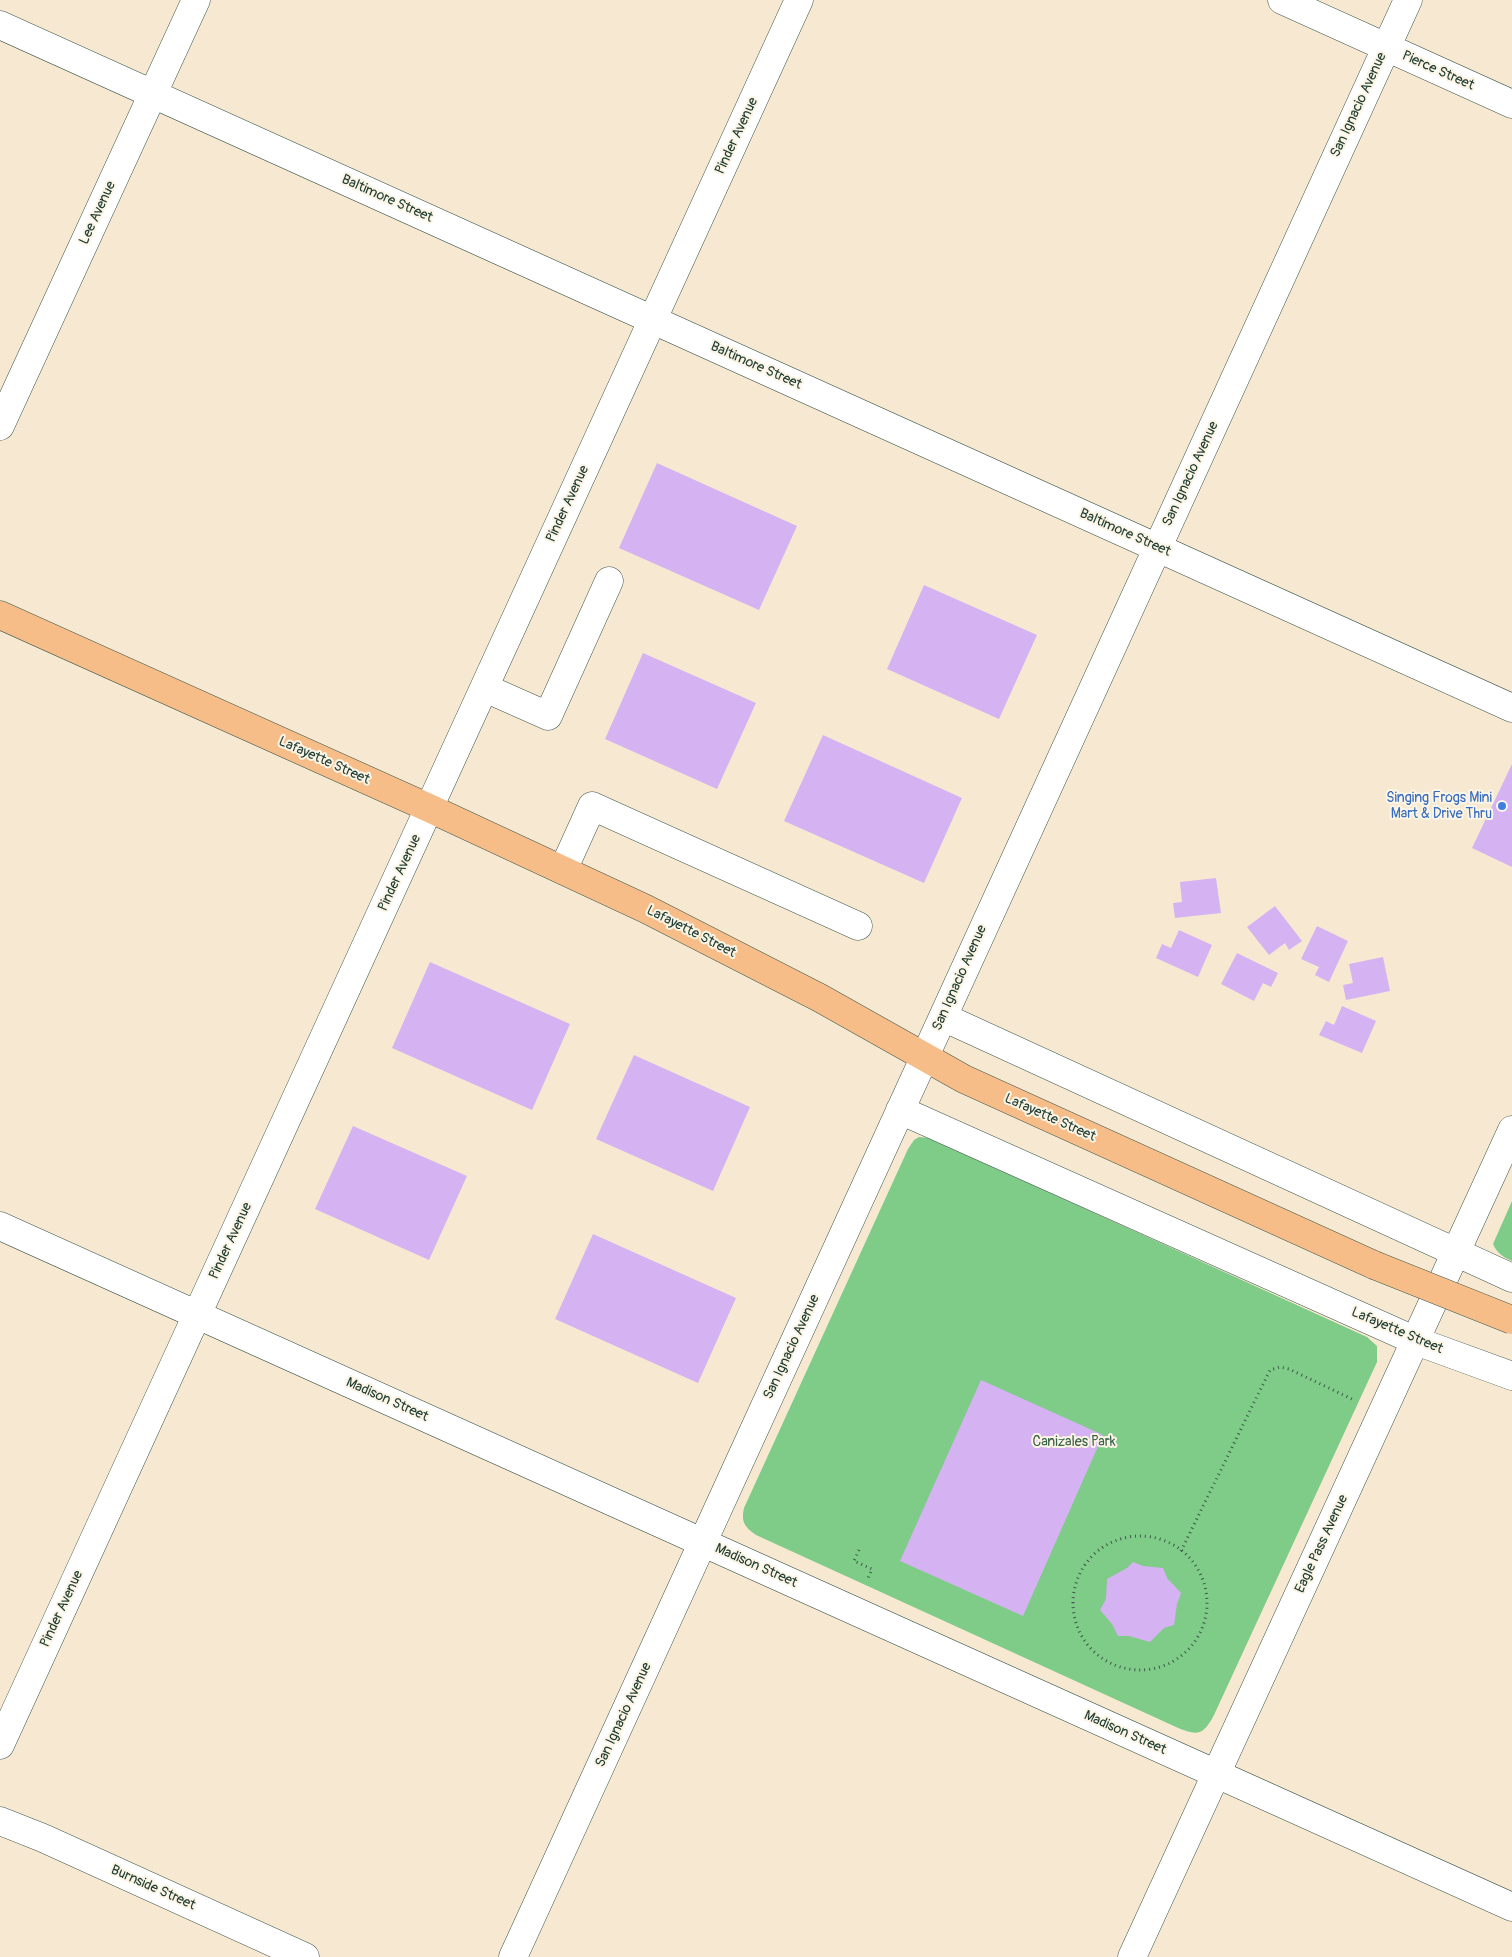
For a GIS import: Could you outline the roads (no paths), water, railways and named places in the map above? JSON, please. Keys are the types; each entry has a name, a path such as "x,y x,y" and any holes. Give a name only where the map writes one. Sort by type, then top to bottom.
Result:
{"main road":[{"name":"Lafayette Street","path":"0,614 429,808 646,909 820,998 964,1080 1374,1265 1512,1320"}],"street":[{"name":"Lee Avenue","path":"0,426 196,0"},
{"name":"Pinder Avenue","path":"0,1745 799,0"},
{"name":"Pierce Street","path":"1282,0 1512,104"},
{"name":"San Ignacio Avenue","path":"513,1957 1408,0"},
{"name":"Baltimore Street","path":"0,24 1512,708"},
{"path":"484,688 548,716 609,581"},
{"path":"563,870 592,806 858,926"},
{"path":"943,1017 1455,1254 1512,1278"},
{"name":"Lafayette Street","path":"900,1110 1416,1341 1512,1376"},
{"name":"Eagle Pass Avenue","path":"1132,1957 1512,1130"},
{"name":"Madison Street","path":"0,1226 1512,1907"},
{"name":"Burnside Street","path":"0,1821 43,1838 305,1957"}],"place":[{"name":"Singing Frogs Mini Mart & Drive Thru","path":"1502,806"}],"park label":[{"name":"Canizales Park","path":"1074,1442"}]}
